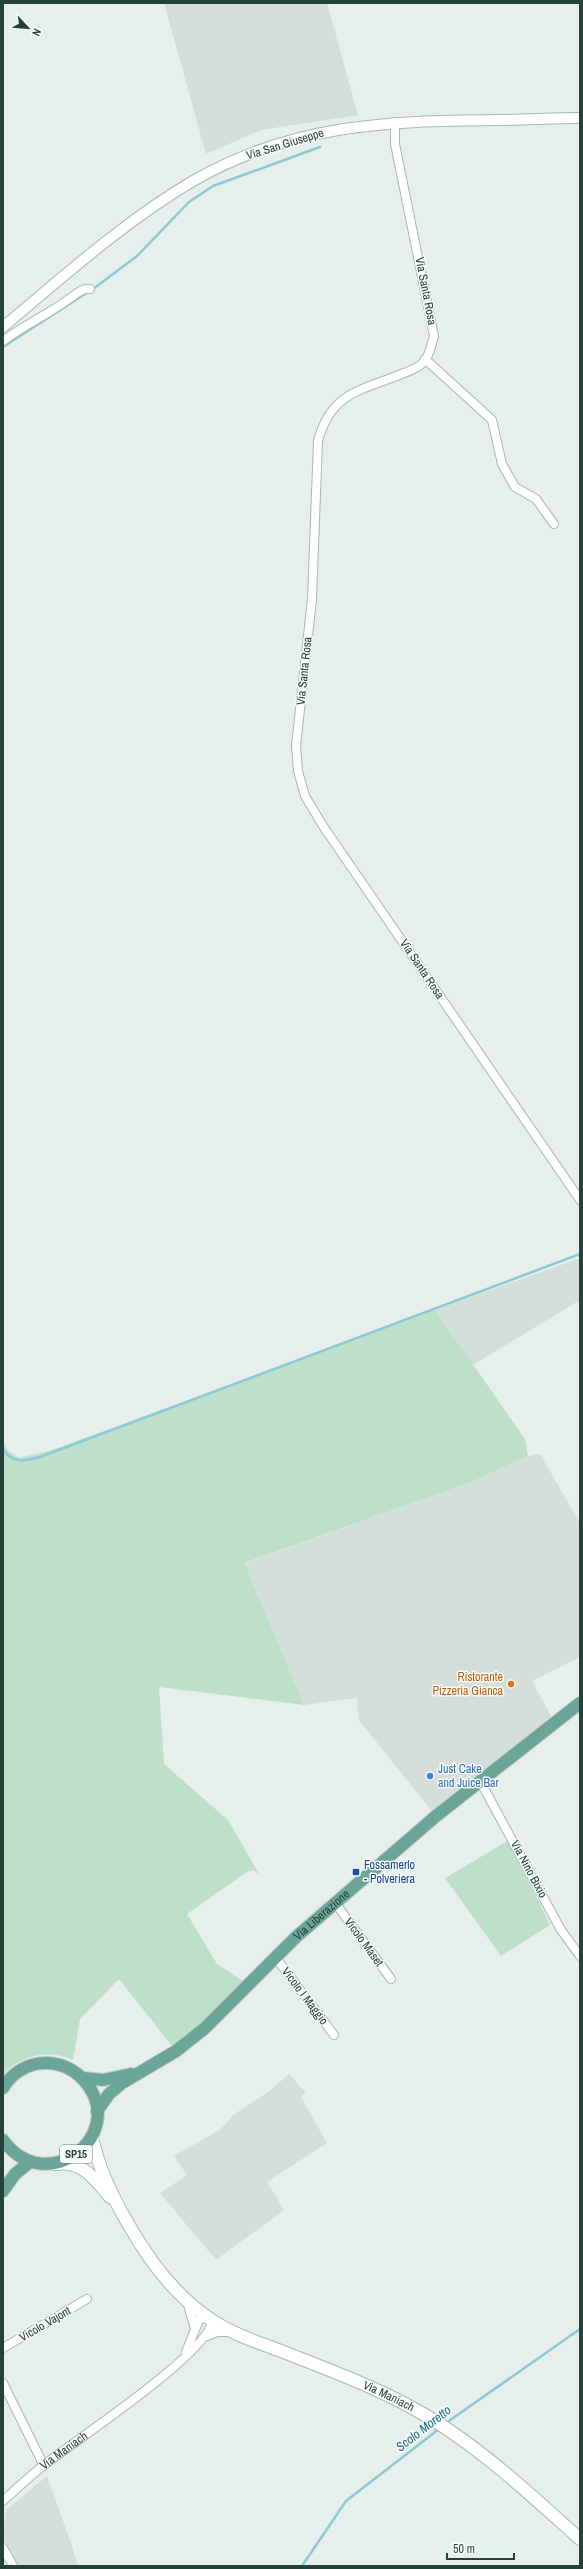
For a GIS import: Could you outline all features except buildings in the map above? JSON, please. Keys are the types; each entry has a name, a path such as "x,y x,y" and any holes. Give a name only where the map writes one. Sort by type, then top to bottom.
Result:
{"main road":[{"name":"Via Liberazione","path":"97,2111 109,2094 141,2070 176,2051 205,2028 296,1937 480,1781 580,1703"},
{"name":"SP15","path":"3,2088 15,2073 28,2066 42,2063 57,2064 71,2069 83,2078 95,2099 97,2111 92,2137 83,2149 70,2158 56,2164 30,2162 18,2156 3,2140"},
{"name":"Via Liberazione","path":"83,2078 103,2080 141,2070"},
{"name":"Via Maniach","path":"92,2137 98,2161 124,2216"},
{"path":"3,2146 3,2151"},
{"path":"3,2191 15,2174 30,2162"},
{"name":"Via Maniach","path":"56,2164 71,2164 90,2174 124,2216 156,2266 187,2300 210,2319 234,2332 367,2385 434,2420 514,2480 580,2539"}],"street":[{"name":"Via San Giuseppe","path":"3,326 147,210 195,180 223,165 252,153 309,135 336,129 395,122 580,118"},
{"name":"Via Santa Rosa","path":"395,122 395,144 433,322 434,336 426,359 416,368 348,396 336,404 327,415 322,427 318,440 312,599 296,746 298,771 305,796 323,826 580,1200"},
{"path":"3,341 23,326 42,318 81,291 90,289"},
{"name":"Via San Giuseppe","path":"3,320 36,299"},
{"path":"426,359 492,420 502,464 514,487 536,499 554,524"},
{"name":"Via Nino Bixio","path":"480,1781 561,1930 580,1956"},
{"name":"Vicolo Maset","path":"336,1904 391,1980"},
{"name":"Vicolo I Maggio","path":"276,1958 334,2035"},
{"name":"Vicolo Vajont","path":"3,2348 87,2299"},
{"name":"Via Maniach","path":"187,2300 195,2329"},
{"name":"Via Maniach","path":"184,2358 199,2320 210,2319 207,2336"},
{"name":"Via Maniach","path":"3,2501 44,2466 164,2376 207,2336 217,2332 234,2332"},
{"path":"3,2383 44,2466"},
{"path":"3,2548 12,2566"}],"shaded area":[{"path":"164,3 327,3 358,115 261,130 206,154"},
{"path":"580,1258 580,1300 473,1365 435,1310"},
{"path":"540,1454 580,1523 580,1657 532,1681 555,1723 436,1816 358,1719 357,1698 304,1705 243,1564 469,1483 528,1456"},
{"path":"289,2074 306,2093 301,2097 327,2143 267,2182 284,2210 216,2260 160,2193 187,2175 174,2156 221,2129 233,2115 271,2090"},
{"path":"47,2476 78,2566 18,2566 3,2537 6,2510"}],"green space":[{"path":"435,1310 525,1439 528,1456 469,1483 244,1563 304,1705 159,1687 164,1764 228,1820 259,1874 253,1870 247,1872 187,1914 217,1964 249,1985 176,2051 119,1979 80,2019 73,2060 54,2055 36,2056 18,2062 3,2074 3,1442 8,1451 19,1458 49,1451"},
{"path":"509,1840 550,1925 501,1956 445,1878"}],"waterway":[{"path":"93,289 137,256 189,202 213,186 320,147"},
{"path":"3,347 88,292"},
{"path":"3,1448 6,1453 14,1459 29,1460 40,1457 580,1254"},
{"name":"Scolo Moretto","path":"446,2423 580,2329"},
{"name":"Scolo Moretto","path":"302,2566 346,2501 439,2429"}],"place":[{"name":"Ristorante Pizzeria Gianca","path":"511,1684"},
{"name":"Just Cake and Juice Bar","path":"430,1776"},
{"name":"Fossamerlo - Polveriera","path":"356,1872"}]}
